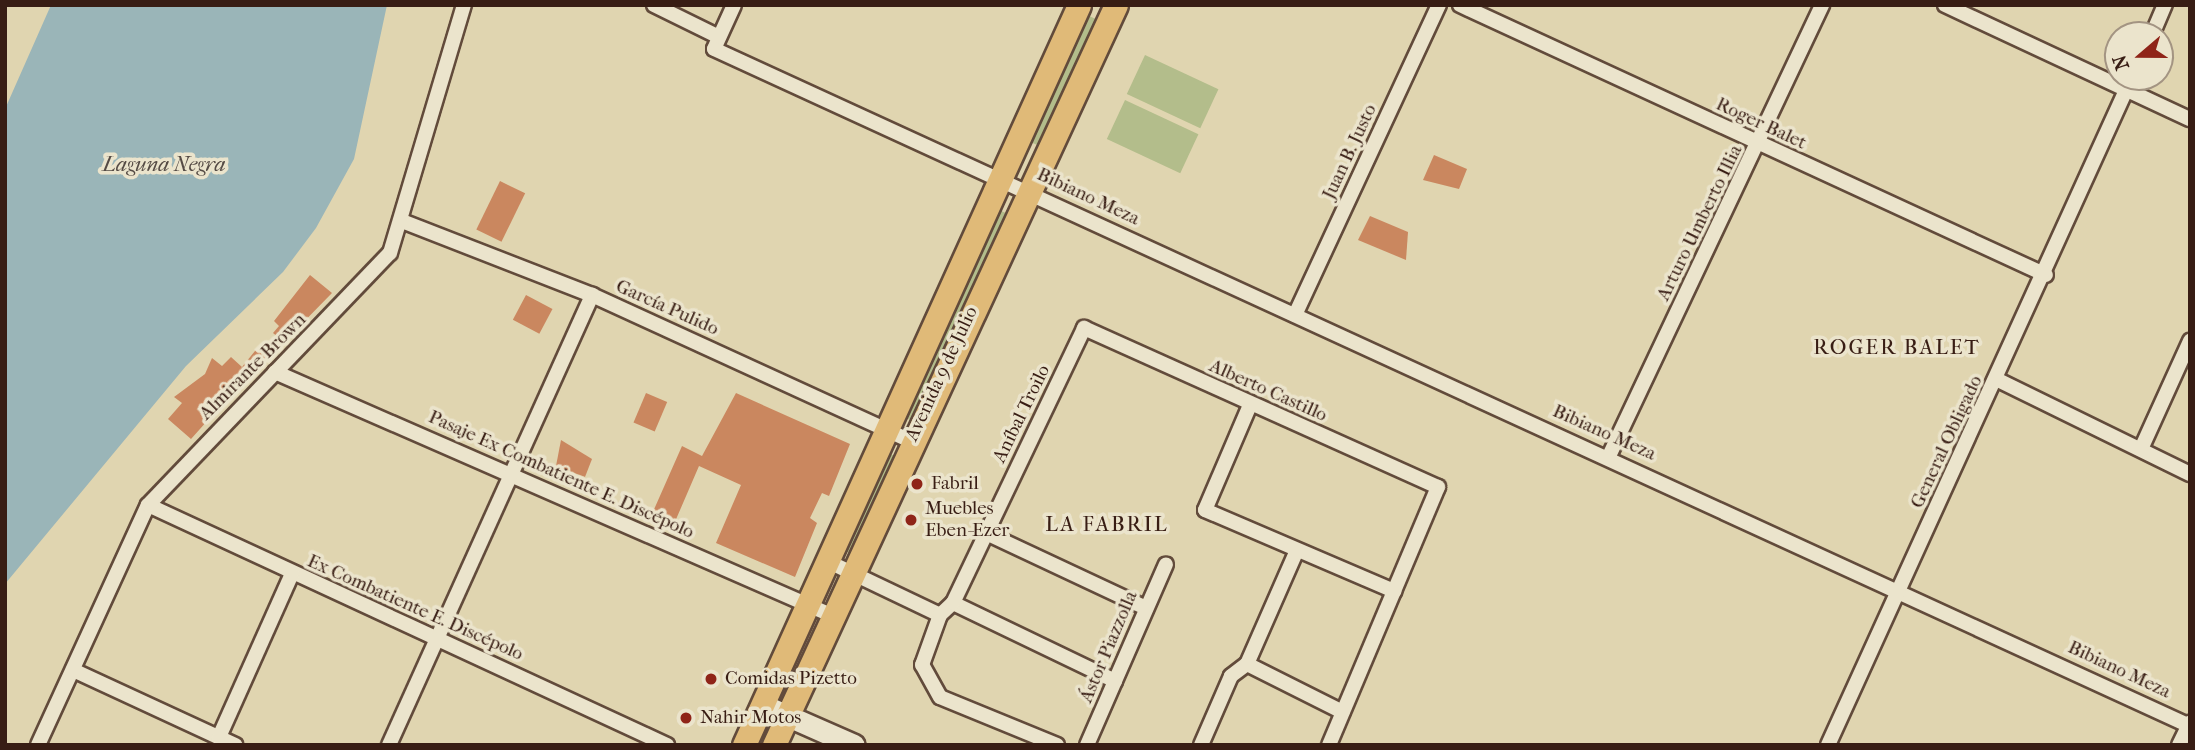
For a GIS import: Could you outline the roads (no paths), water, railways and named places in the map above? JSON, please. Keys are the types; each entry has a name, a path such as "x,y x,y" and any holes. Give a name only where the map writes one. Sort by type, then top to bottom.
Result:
{"main road":[{"name":"Avenida 9 de Julio","path":"744,745 1079,5"},
{"name":"Avenida 9 de Julio","path":"774,745 1026,190 1116,5"}],"street":[{"name":"Almirante Brown","path":"37,745 148,505 390,253 464,5"},
{"name":"Bibiano Meza","path":"654,5 716,43 1026,190 2189,724"},
{"path":"716,43 734,5"},
{"name":"Juan B. Justo","path":"1296,315 1439,5"},
{"name":"Roger Balet","path":"1460,5 2046,275"},
{"name":"Arturo Umberto Illia","path":"1609,456 1759,145 1822,5"},
{"path":"1945,5 2104,72"},
{"name":"General Obligado","path":"1828,745 2046,275 2126,91"},
{"path":"2143,91 2190,119"},
{"name":"García Pulido","path":"401,220 593,295 911,441"},
{"path":"389,745 593,295"},
{"name":"Alberto Castillo","path":"1084,328 1250,405 1438,486 1394,591"},
{"name":"Aníbal Troilo","path":"1057,745 940,697 922,665 940,615 953,603 1084,328"},
{"path":"2141,449 2190,341"},
{"name":"Pasaje Ex Combatiente E. Discépolo","path":"275,372 831,615"},
{"path":"1998,380 2190,474"},
{"path":"1250,405 1205,510 1394,591 1329,745"},
{"name":"Ex Combatiente E. Discépolo","path":"148,505 292,574 667,745"},
{"path":"986,533 1146,608"},
{"path":"1201,745 1231,676 1247,664 1297,550"},
{"path":"827,561 940,615"},
{"name":"Ástor Piazzolla","path":"1087,745 1166,564"},
{"path":"219,737 292,574"},
{"path":"953,603 1115,681"},
{"path":"1247,664 1343,712"},
{"path":"72,670 235,745"},
{"path":"762,705 854,745"},
{"path":"2179,745 2189,724"}],"water":[{"name":"Laguna Negra","path":"51,5 387,5 354,159 316,228 283,272 186,366 5,584 5,109"}],"place":[{"name":"Fabril","path":"917,484"},
{"name":"Muebles Eben-Ezer","path":"911,520"},
{"name":"Comidas Pizetto","path":"711,679"},
{"name":"Nahir Motos","path":"686,718"}],"district":[{"name":"ROGER BALET","path":"1897,347"},
{"name":"LA FABRIL","path":"1107,524"}]}
